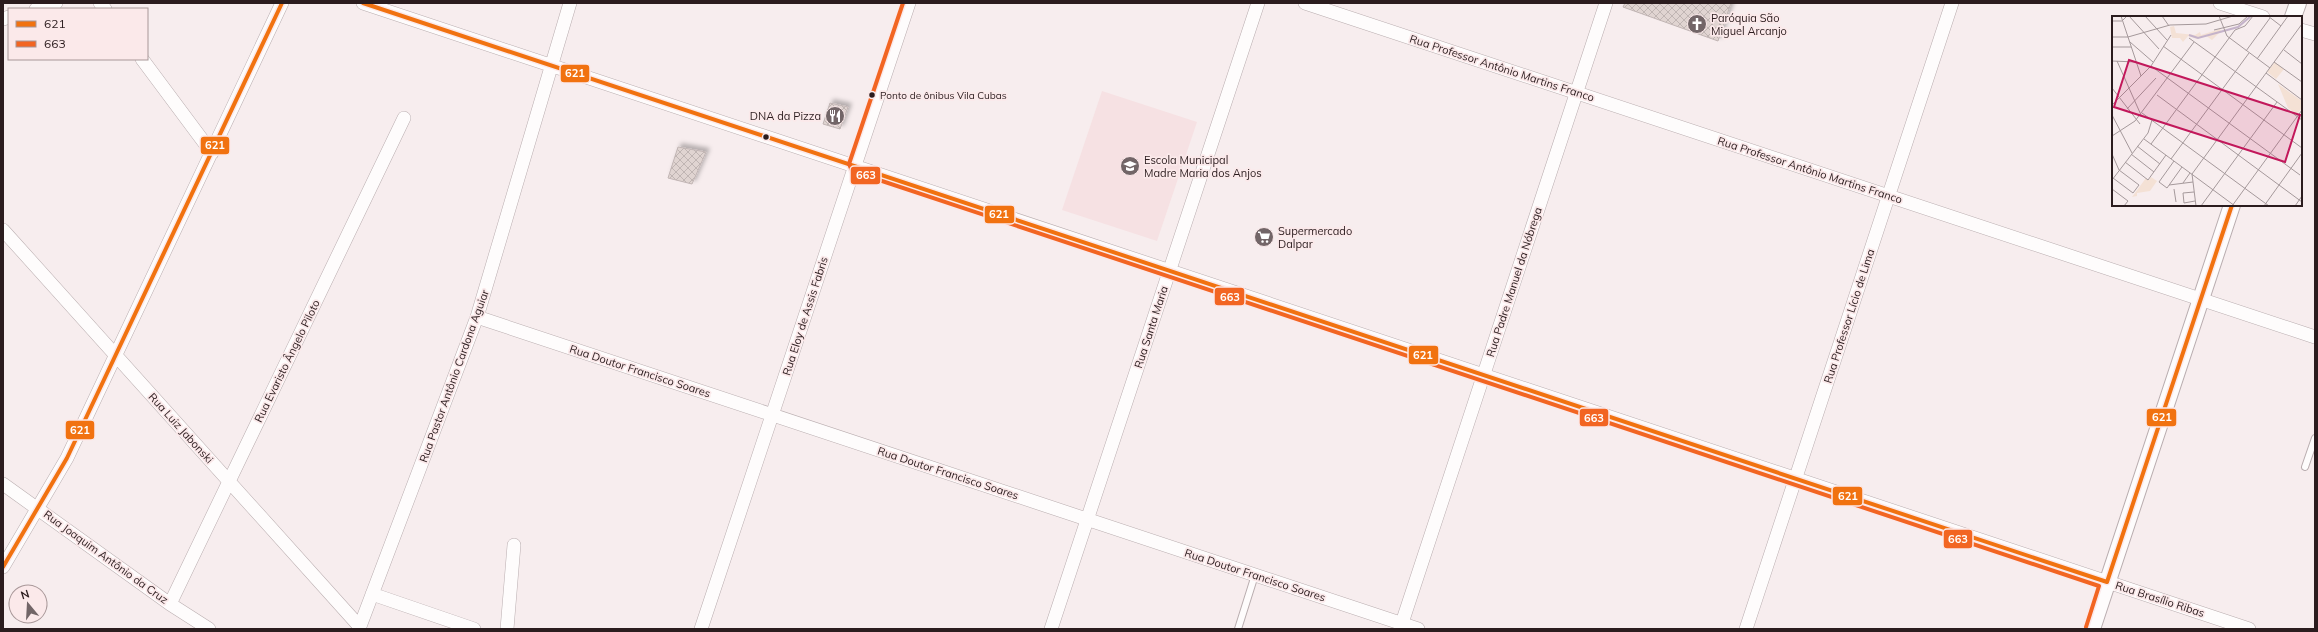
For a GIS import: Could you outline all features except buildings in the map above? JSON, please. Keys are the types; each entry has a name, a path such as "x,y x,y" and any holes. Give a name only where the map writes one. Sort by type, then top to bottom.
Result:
{"street":[{"path":"39,8 56,3"},
{"path":"3,567 67,458 282,3"},
{"name":"Rua Brasílio Ribas","path":"362,3 2249,629"},
{"name":"Rua Pastor Antônio Cardona Aguiar","path":"359,628 477,317 550,66 570,3"},
{"name":"Rua Eloy de Assis Fabris","path":"702,629 909,3"},
{"name":"Rua Santa Maria","path":"1051,629 1258,3"},
{"name":"Rua Professor Antônio Martins Franco","path":"1305,3 2315,337"},
{"name":"Rua Padre Manuel da Nóbrega","path":"1401,626 1606,3"},
{"name":"Rua Professor Lício de Lima","path":"1746,629 1952,3"},
{"path":"2220,3 2259,16"},
{"path":"2293,16 2298,3"},
{"path":"2302,30 2315,34"},
{"path":"143,60 212,153"},
{"name":"Rua Evaristo Ângelo Piloto","path":"170,604 404,118"},
{"path":"2092,629 2232,206"},
{"name":"Rua Luiz Jabonski","path":"3,230 359,628"},
{"name":"Rua Doutor Francisco Soares","path":"477,317 1255,575 1401,626 1418,629"},
{"name":"Rua Joaquim Antônio da Cruz","path":"3,484 170,604 209,629"},
{"path":"506,629 514,545"},
{"path":"372,594 474,629"}],"lane":[{"path":"2305,467 2315,438"},
{"path":"1238,629 1255,575"}],"shaded area":[{"name":"Escola Municipal Madre Maria dos Anjos","path":"1102,91 1197,122 1157,241 1062,210"}],"transit line":[{"name":"621","path":"3,567 67,458 282,3"},
{"name":"621","path":"363,3 2107,582 2232,206"},
{"name":"663","path":"903,3 849,164 852,171 2099,586 2086,627"}],"place":[{"name":"Paróquia São Miguel Arcanjo","path":"1697,24"},
{"name":"Ponto de ônibus Vila Cubas","path":"872,95"},
{"name":"DNA da Pizza","path":"835,116"},
{"name":"Escola Municipal Madre Maria dos Anjos","path":"1130,166"},
{"name":"Supermercado Dalpar","path":"1264,237"}]}
